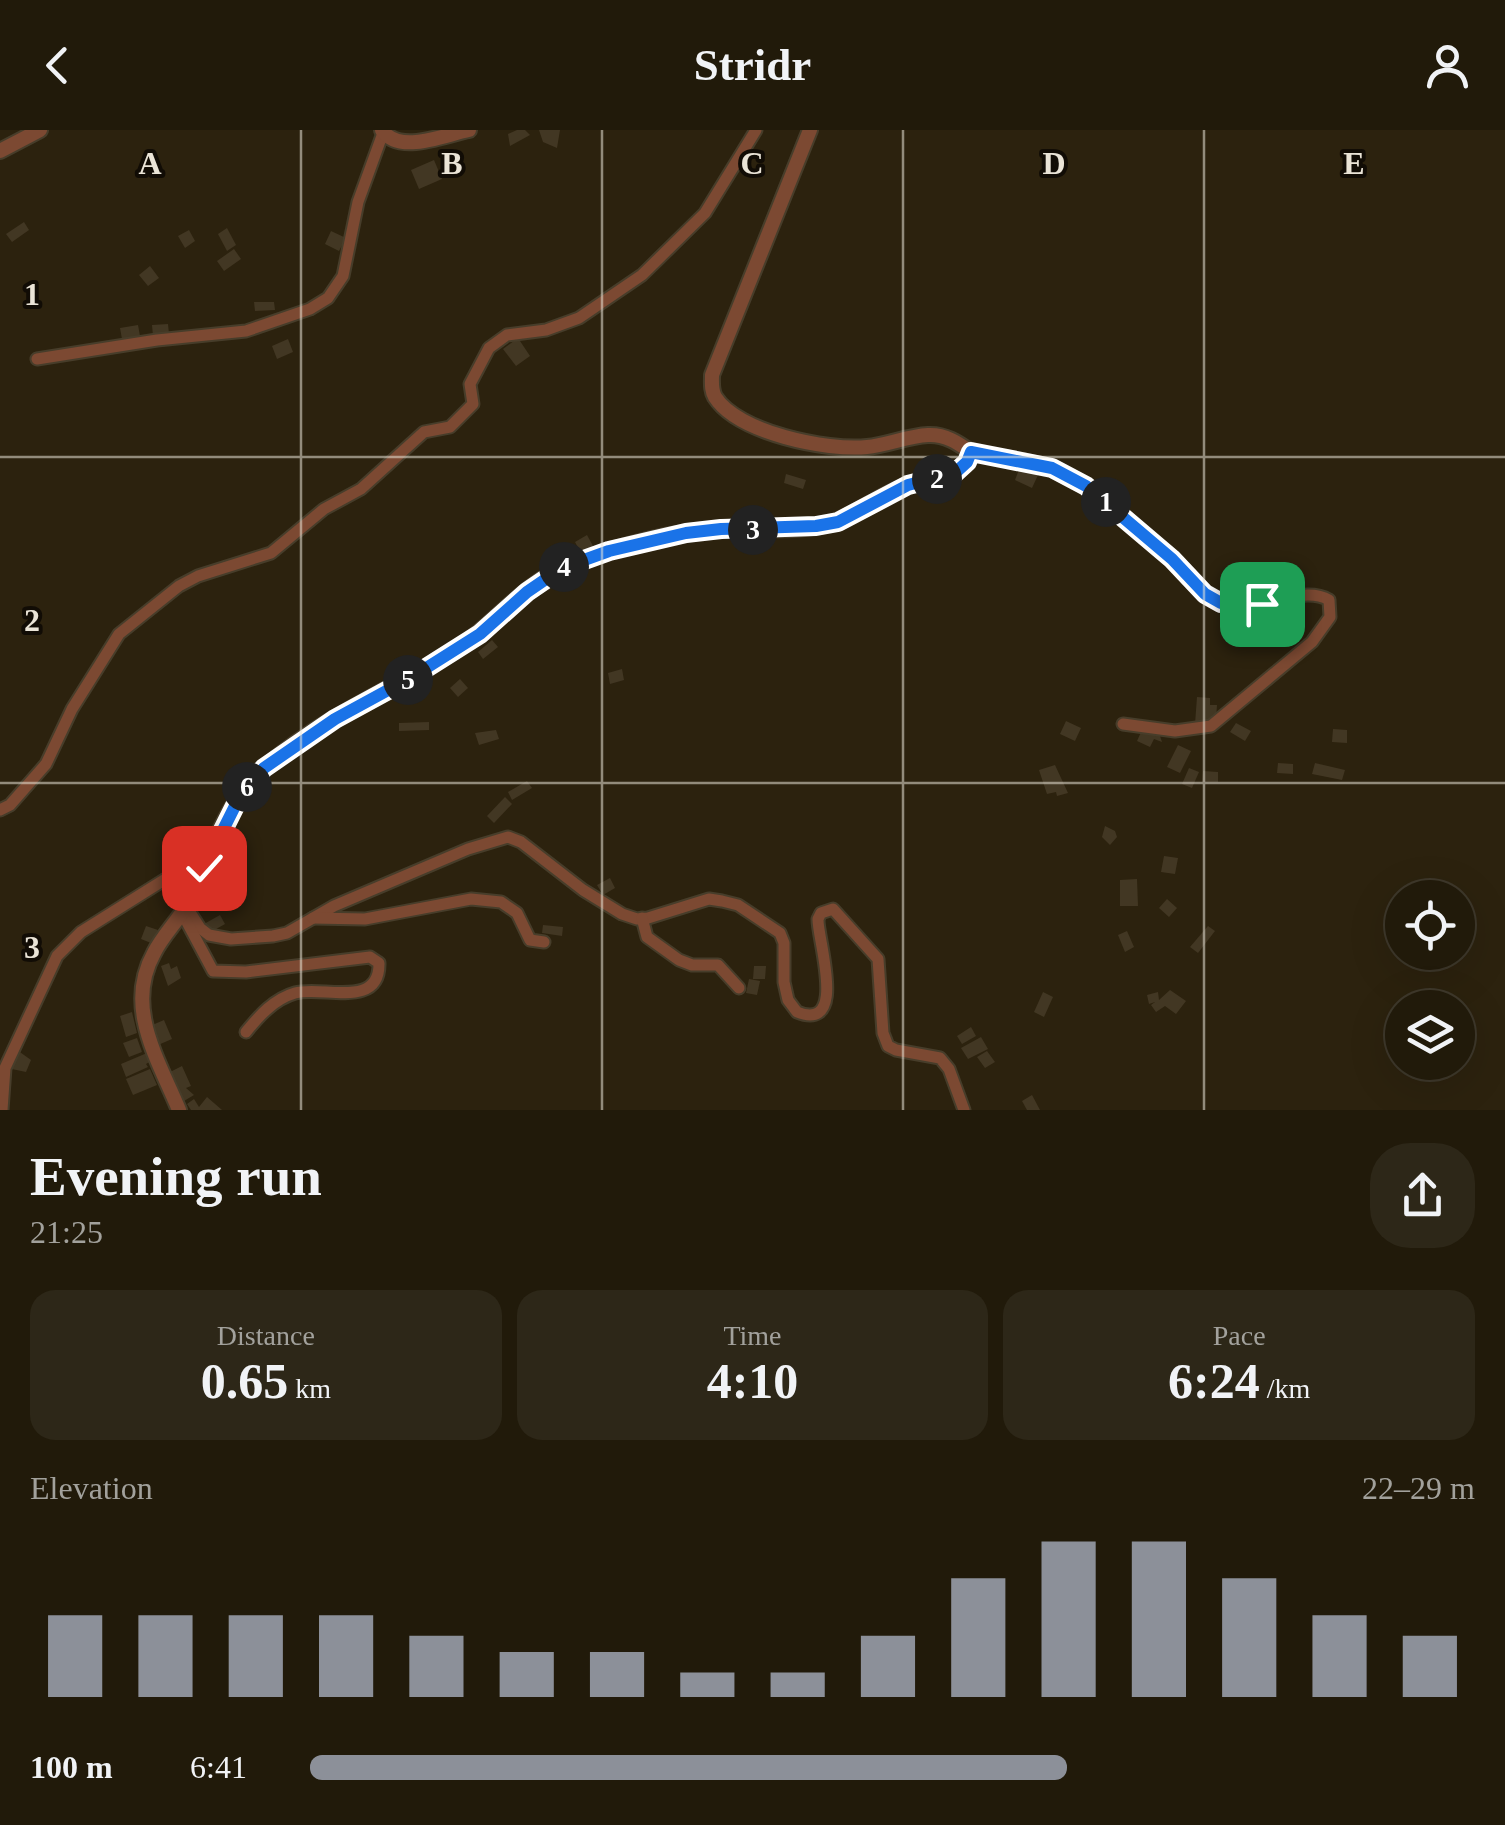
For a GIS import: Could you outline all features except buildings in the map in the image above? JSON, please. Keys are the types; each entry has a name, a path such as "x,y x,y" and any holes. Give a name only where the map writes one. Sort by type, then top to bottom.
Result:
{"street":[{"path":"0,151 40,130"},
{"path":"37,359 158,340 246,332 310,309 328,298 343,276 358,202 382,131 394,142 403,144 469,130"},
{"path":"3,810 52,753 72,709 118,634 189,581 271,553 324,509 361,490 424,432 450,427 473,404 470,384 489,348 507,335 546,330 579,318 642,275 705,213 756,130"},
{"path":"810,130 712,374 716,399 731,412 774,435 831,448 868,447 928,435 945,437 971,452 1052,468 1086,486 1172,559 1205,594 1221,603 1262,604 1314,596 1329,600 1330,617 1312,642 1211,726 1174,731 1123,724"},
{"path":"179,1110 148,1036 140,994 154,952 184,909 240,796 264,768 335,719 480,634 527,592 562,568 609,551 686,533 838,522 908,485 955,473 971,452"},
{"path":"184,909 209,935 231,939 287,933 334,906 468,849 508,837 521,842 583,890 622,914 642,918 709,900 738,906 780,933 788,1000 797,1012 810,1016 823,1007 827,988 818,919 833,909 878,959 883,1034 888,1046 940,1058 949,1069 964,1110"},
{"path":"2,1110 6,1068 57,956 82,932 164,880 204,868"},
{"path":"314,918 365,920 447,902 501,902 517,913 530,940 544,942"},
{"path":"184,909 213,971 246,972 370,957 379,963 377,976 364,990 290,994 246,1032"},
{"path":"642,918 645,934 663,948 686,963 718,966 739,988"}],"route":[{"path":"204,868 240,796 264,768 335,719 480,634 527,592 562,568 609,551 686,533 838,522 908,485 955,473 971,452 1052,468 1086,486 1129,521 1205,594 1221,603 1262,604"}]}
